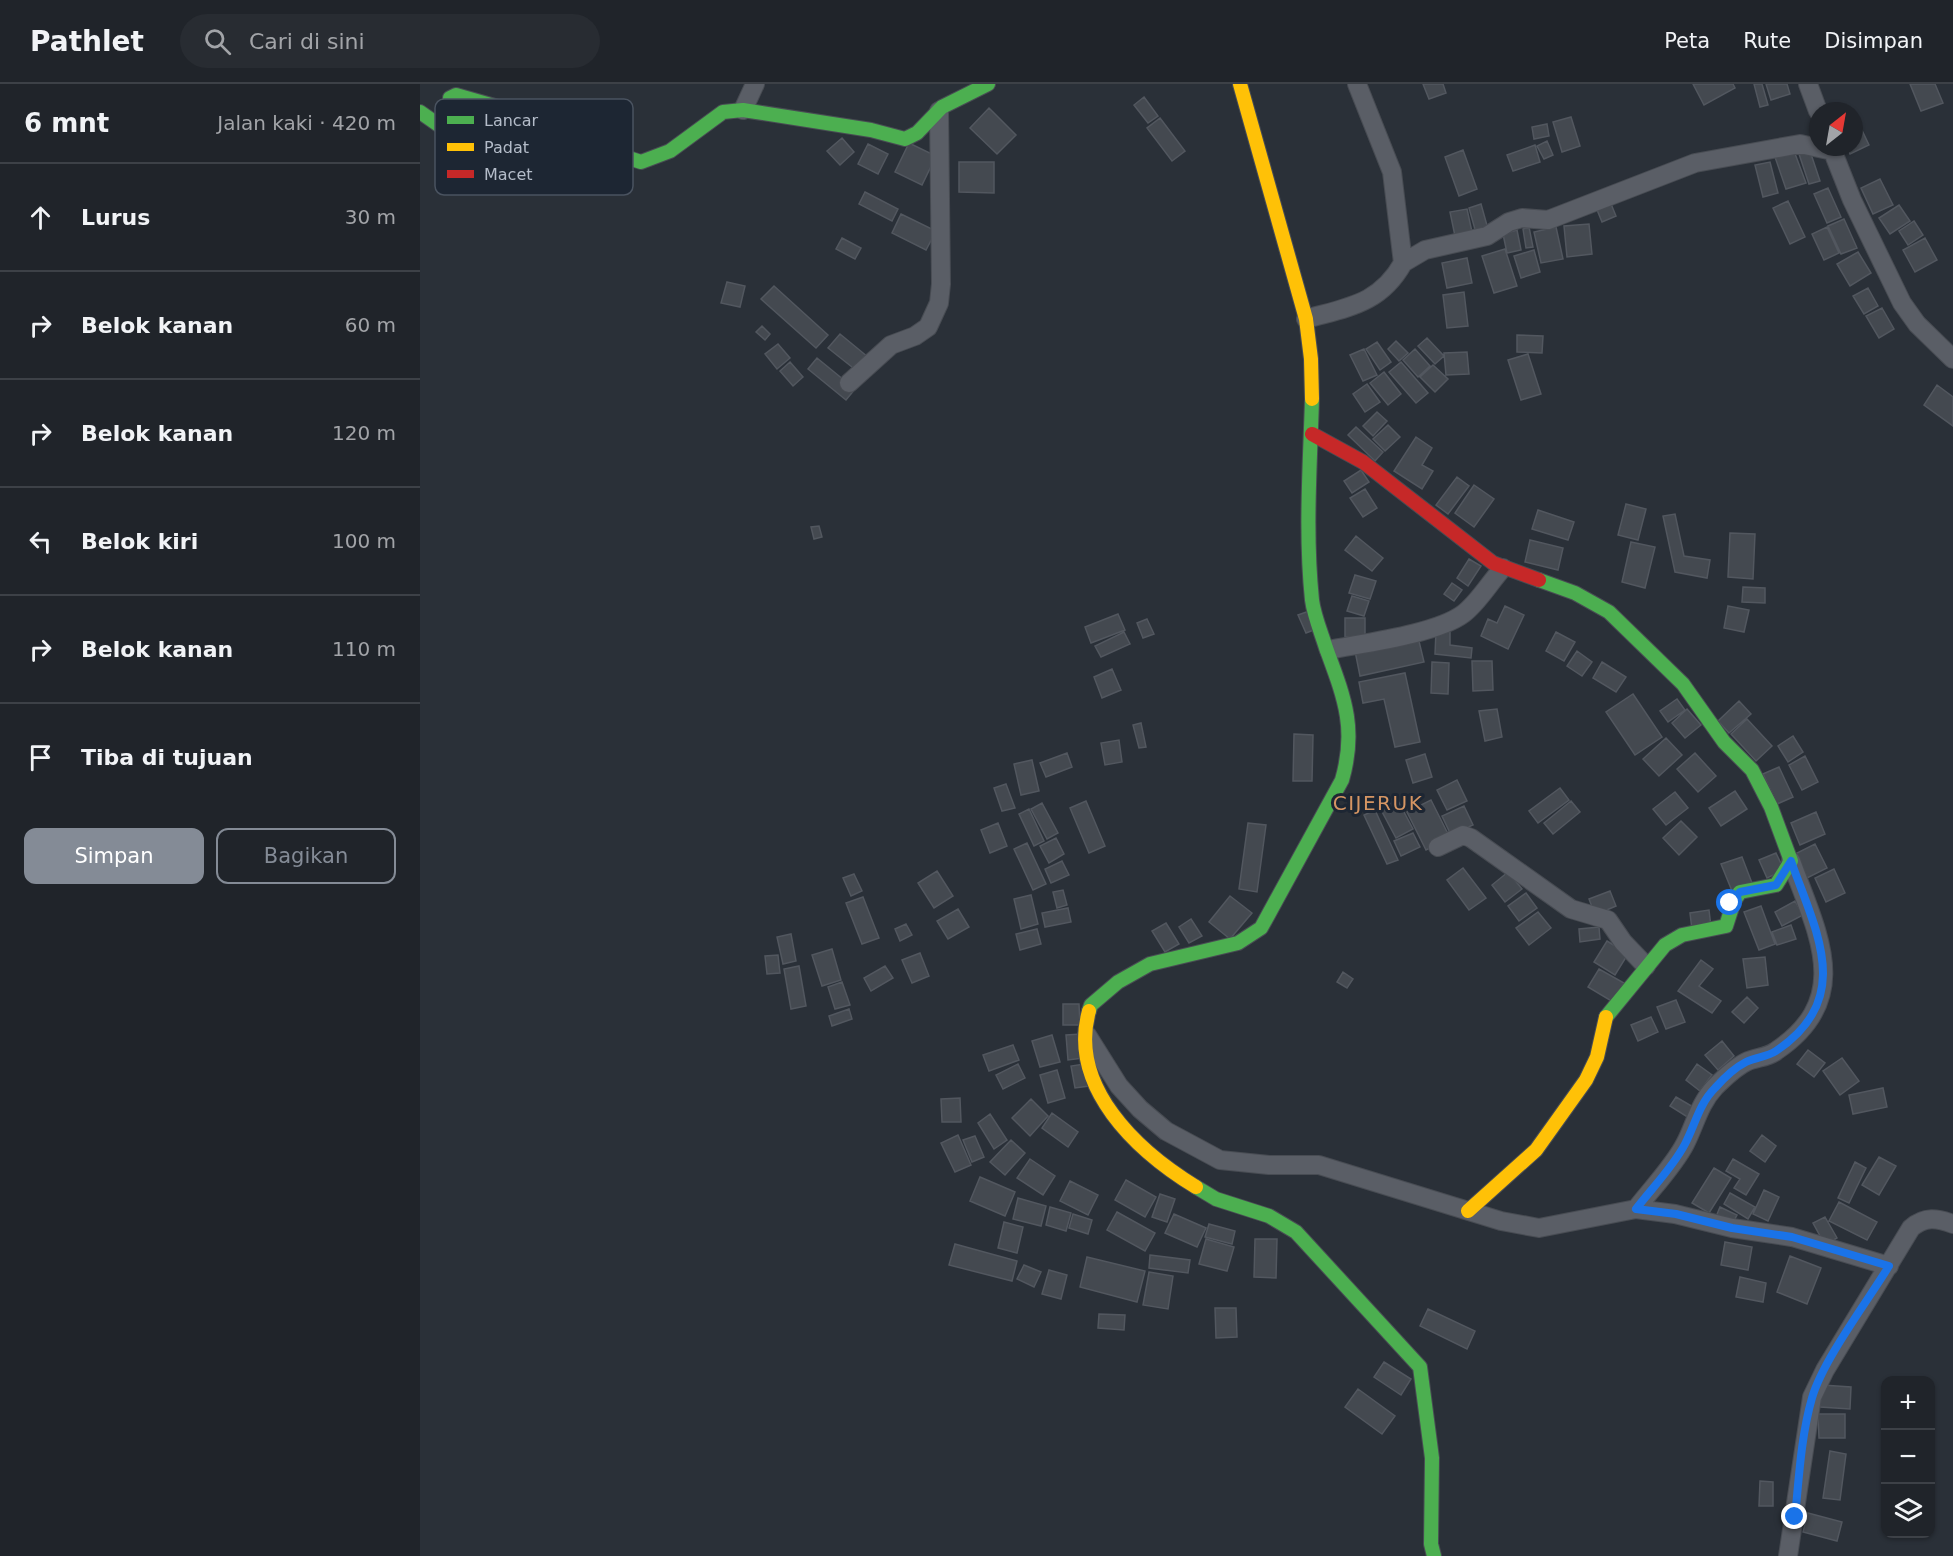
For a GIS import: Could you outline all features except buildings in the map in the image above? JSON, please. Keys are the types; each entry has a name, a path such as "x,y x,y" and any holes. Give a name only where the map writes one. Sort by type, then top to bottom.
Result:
{"street":[{"path":"743,110 755,84"},
{"path":"633,159 641,162 670,151 723,112 743,110 871,130 905,139 917,133 939,111 960,96 988,84"},
{"path":"1240,84 1306,319 1312,350 1308,542 1314,609 1329,650 1349,722 1351,755 1342,780 1261,928 1238,943 1150,964 1118,982 1090,1005 1084,1030 1087,1066 1101,1097 1128,1133 1168,1170 1216,1199 1269,1216 1296,1232 1420,1367 1432,1458 1431,1544 1434,1556"},
{"path":"1357,84 1392,172 1403,263"},
{"path":"1808,84 1815,102"},
{"path":"450,99 456,95 470,99"},
{"path":"849,383 891,345 921,333 928,327 939,303 941,284 939,111"},
{"path":"420,112 435,122"},
{"path":"1306,319 1373,298 1397,273 1403,263 1425,250 1487,236 1509,222 1522,218 1548,220 1695,163 1800,144 1809,145"},
{"path":"1835,156 1852,200 1902,303 1917,324 1953,359"},
{"path":"1312,434 1363,462 1503,568 1575,593 1609,612 1683,684 1724,742 1752,770 1771,807 1824,957 1821,1000 1817,1011 1787,1044 1774,1053 1747,1062 1714,1088 1696,1116 1685,1144 1636,1209"},
{"path":"1329,650 1387,639 1443,624 1463,614 1503,568"},
{"path":"1438,847 1463,835 1472,838 1571,909 1608,920 1623,942 1646,966"},
{"path":"1468,1211 1536,1150 1586,1080 1597,1057 1604,1019 1646,966 1674,938 1726,926 1730,918 1730,903 1740,892 1776,885 1791,861"},
{"path":"1084,1030 1119,1086 1140,1109 1166,1131 1220,1160 1269,1165 1319,1165 1501,1221 1539,1228 1636,1209 1676,1214 1732,1228 1792,1237 1889,1266"},
{"path":"1788,1556 1812,1397 1828,1365 1906,1236 1920,1221 1930,1218 1953,1224"}],"traffic: fast":[{"path":"633,159 641,162 670,151 723,112 743,110 871,130 905,139 917,133 942,107 988,84"},
{"path":"450,99 456,95 470,99"},
{"path":"420,112 435,122"},
{"path":"1089,1011 1091,1005 1118,982 1150,964 1238,943 1261,928 1342,780 1348,744 1346,713 1314,612 1310,575 1309,500 1312,399"},
{"path":"1539,580 1575,593 1609,612 1683,684 1724,742 1752,770 1771,807 1791,861 1776,885 1740,892 1734,901 1726,926 1682,935 1665,945 1606,1017"},
{"path":"1196,1187 1216,1199 1269,1216 1296,1232 1420,1367 1432,1458 1431,1544 1434,1556"}],"traffic: slow":[{"path":"1240,84 1306,319 1311,359 1312,399"},
{"path":"1089,1011 1085,1039 1089,1066 1098,1091 1112,1114 1131,1136 1151,1155 1196,1187"},
{"path":"1468,1211 1536,1150 1586,1080 1597,1057 1606,1017"}],"traffic: jam":[{"path":"1312,434 1363,462 1493,563 1539,580"}],"district":[{"name":"CIJERUK","path":"1378,803"}],"route":[{"path":"1730,903 1740,892 1776,885 1782,879 1791,861 1824,957 1821,1000 1810,1021 1787,1044 1774,1053 1747,1062 1714,1088 1696,1116 1685,1144 1636,1209 1676,1214 1732,1228 1792,1237 1889,1266 1825,1370 1812,1397 1800,1465 1795,1517"}]}
